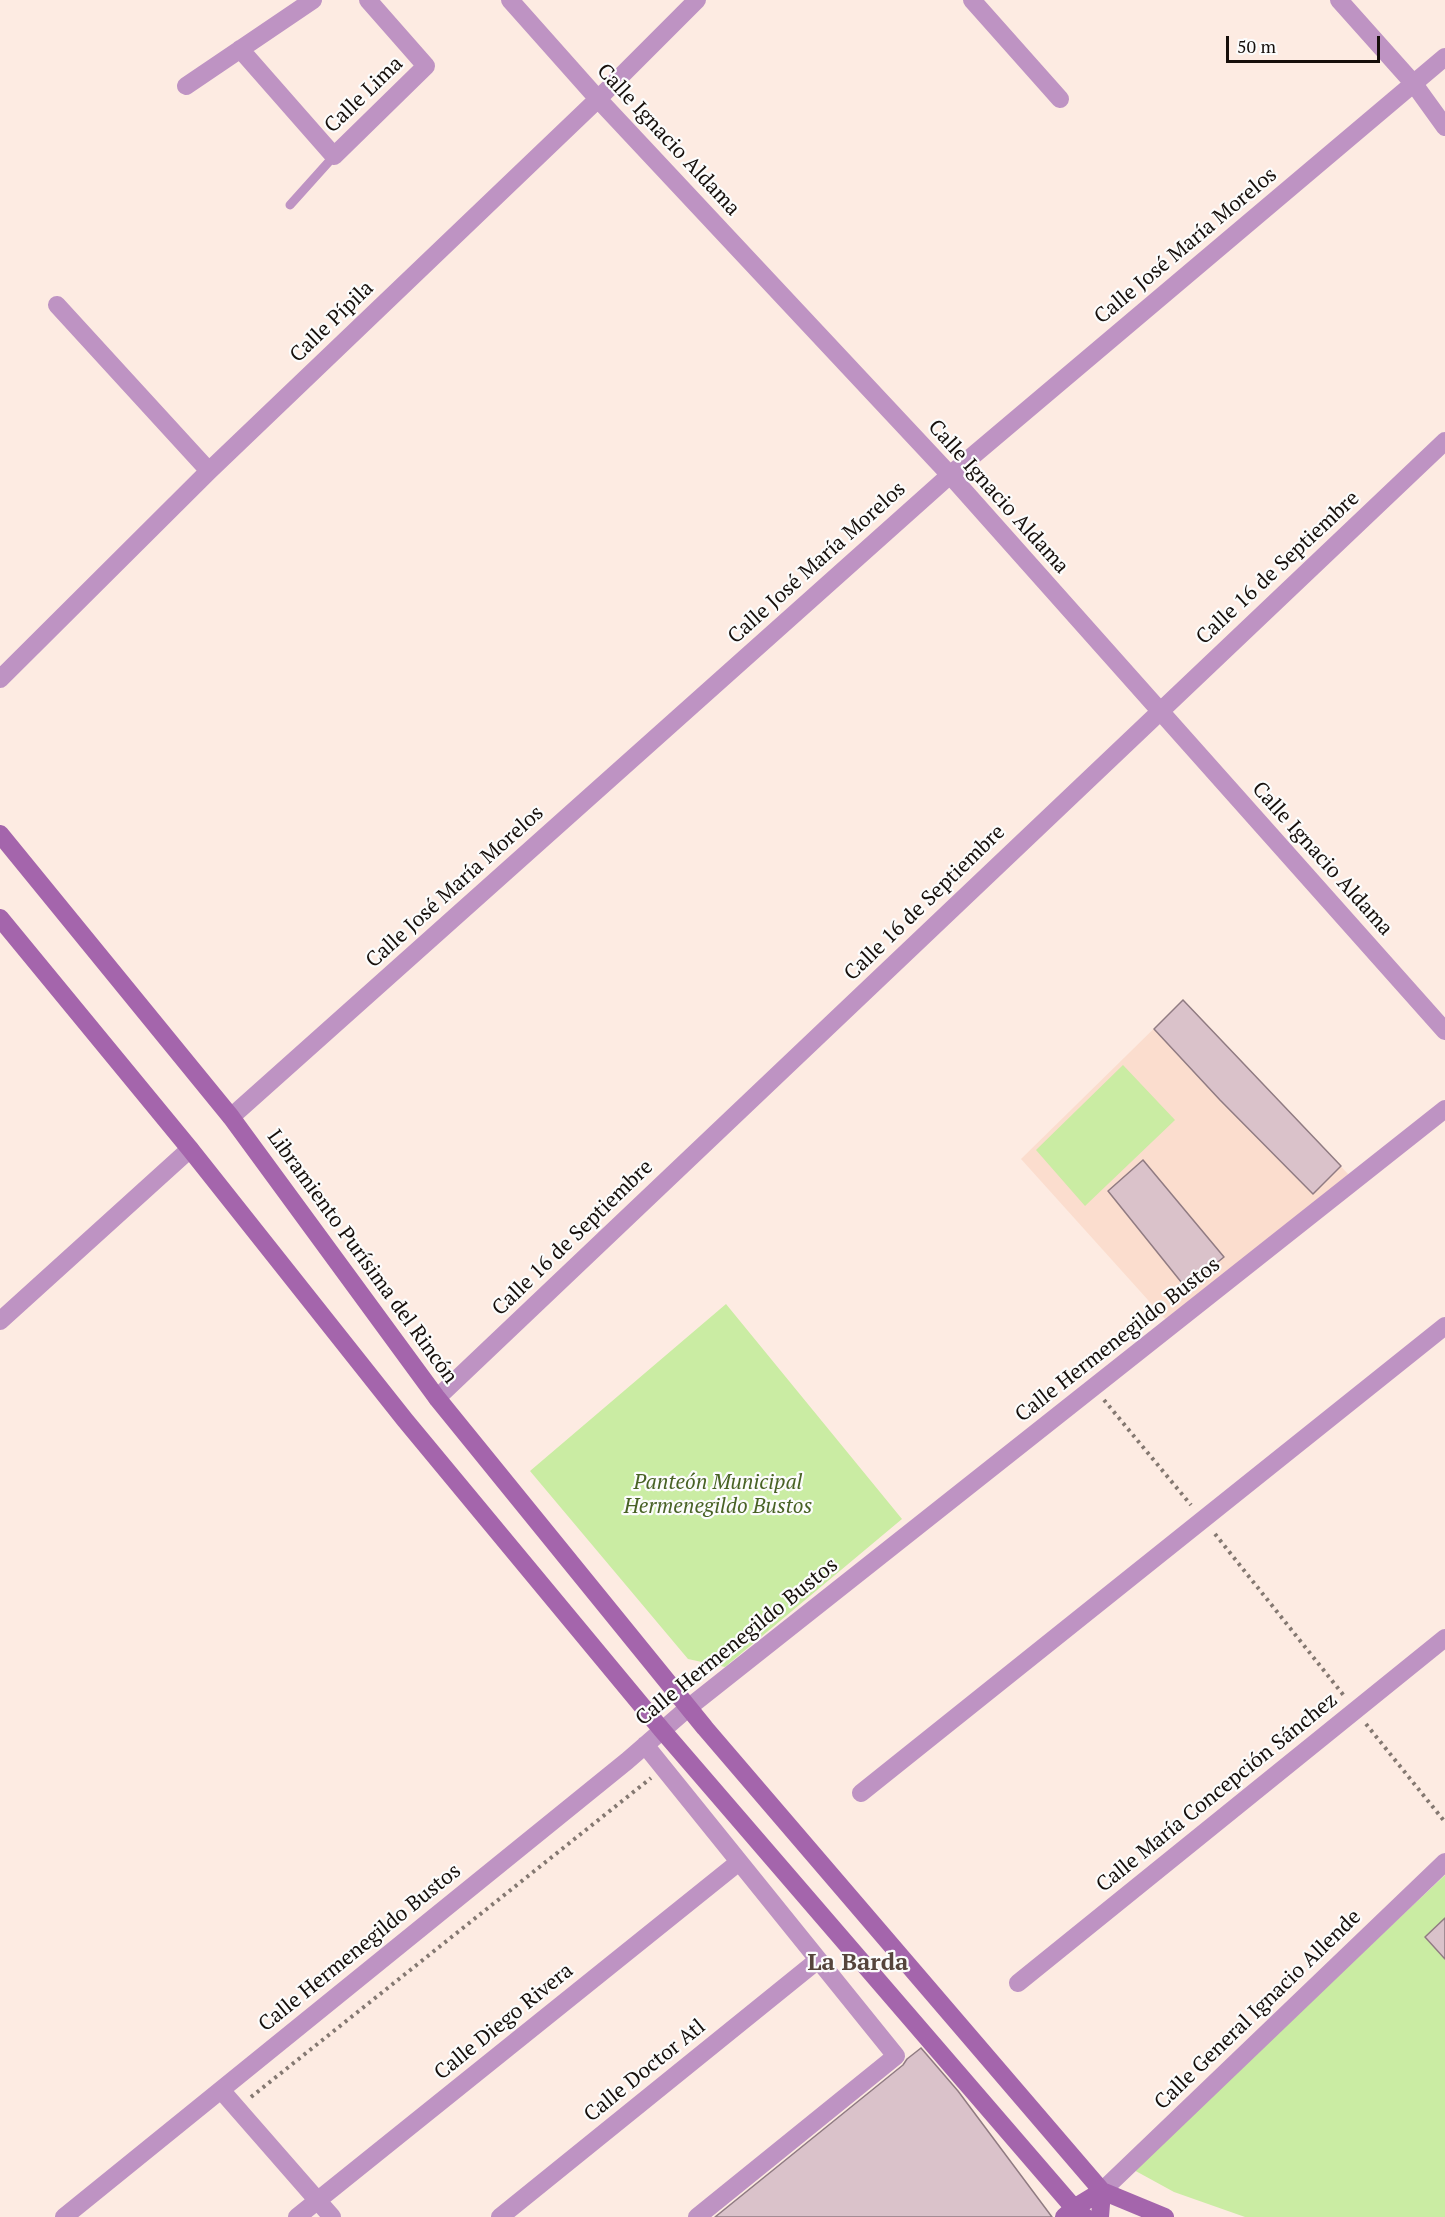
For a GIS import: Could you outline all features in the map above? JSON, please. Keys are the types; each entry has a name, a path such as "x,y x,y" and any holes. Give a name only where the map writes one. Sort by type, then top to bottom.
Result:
{"main road":[{"name":"Libramiento Purísima del Rincón","path":"0,834 231,1117 437,1398 688,1708 1102,2191"},
{"path":"0,918 190,1149 405,1420 662,1730 1074,2214 1102,2191"},
{"path":"1100,2217 1102,2191"},
{"path":"1102,2191 1165,2217"}],"street":[{"path":"186,86 313,0"},
{"name":"Calle Lima","path":"334,156 426,66 368,0"},
{"name":"Calle Ignacio Aldama","path":"510,0 598,99 950,475 1445,1031"},
{"name":"Calle Pípila","path":"0,678 209,471 598,99 697,0"},
{"path":"972,0 1060,99"},
{"path":"1339,0 1414,84 1445,127"},
{"path":"240,49 334,156"},
{"name":"Calle José María Morelos","path":"231,1117 950,475 1445,57"},
{"path":"57,305 209,471"},
{"name":"Calle 16 de Septiembre","path":"437,1398 1445,441"},
{"name":"Calle Hermenegildo Bustos","path":"64,2217 688,1708 1445,1109"},
{"path":"0,1321 190,1149"},
{"path":"861,1793 1445,1326"},
{"name":"Calle María Concepción Sánchez","path":"1018,1983 1445,1638"},
{"path":"645,1745 896,2056 697,2217"},
{"name":"Calle Diego Rivera","path":"297,2217 739,1862"},
{"name":"Calle General Ignacio Allende","path":"1102,2191 1445,1862"},
{"name":"Calle Doctor Atl","path":"500,2217 818,1960"},
{"path":"221,2090 332,2217"}],"lane":[{"path":"290,205 334,156"}],"path":[{"path":"1094,1388 1203,1519 1445,1822"},
{"path":"236,2109 663,1768"}],"shaded area":[{"path":"1183,1000 1349,1175 1166,1320 1021,1159"}],"green space":[{"path":"1123,1065 1175,1120 1085,1206 1036,1150"},
{"name":"Panteón Municipal Hermenegildo Bustos","path":"726,1304 902,1519 725,1667 688,1659 530,1471"},
{"path":"1445,1875 1445,2217 1245,2217 1174,2192 1132,2169"}],"building":[{"path":"1183,1000 1341,1166 1313,1194 1154,1029"},
{"path":"1143,1160 1224,1257 1186,1288 1108,1191"},
{"path":"1445,1918 1445,1959 1425,1937"},
{"path":"921,2048 958,2091 1052,2217 715,2217 903,2065"}],"district":[{"name":"La Barda","path":"858,1963"}]}
